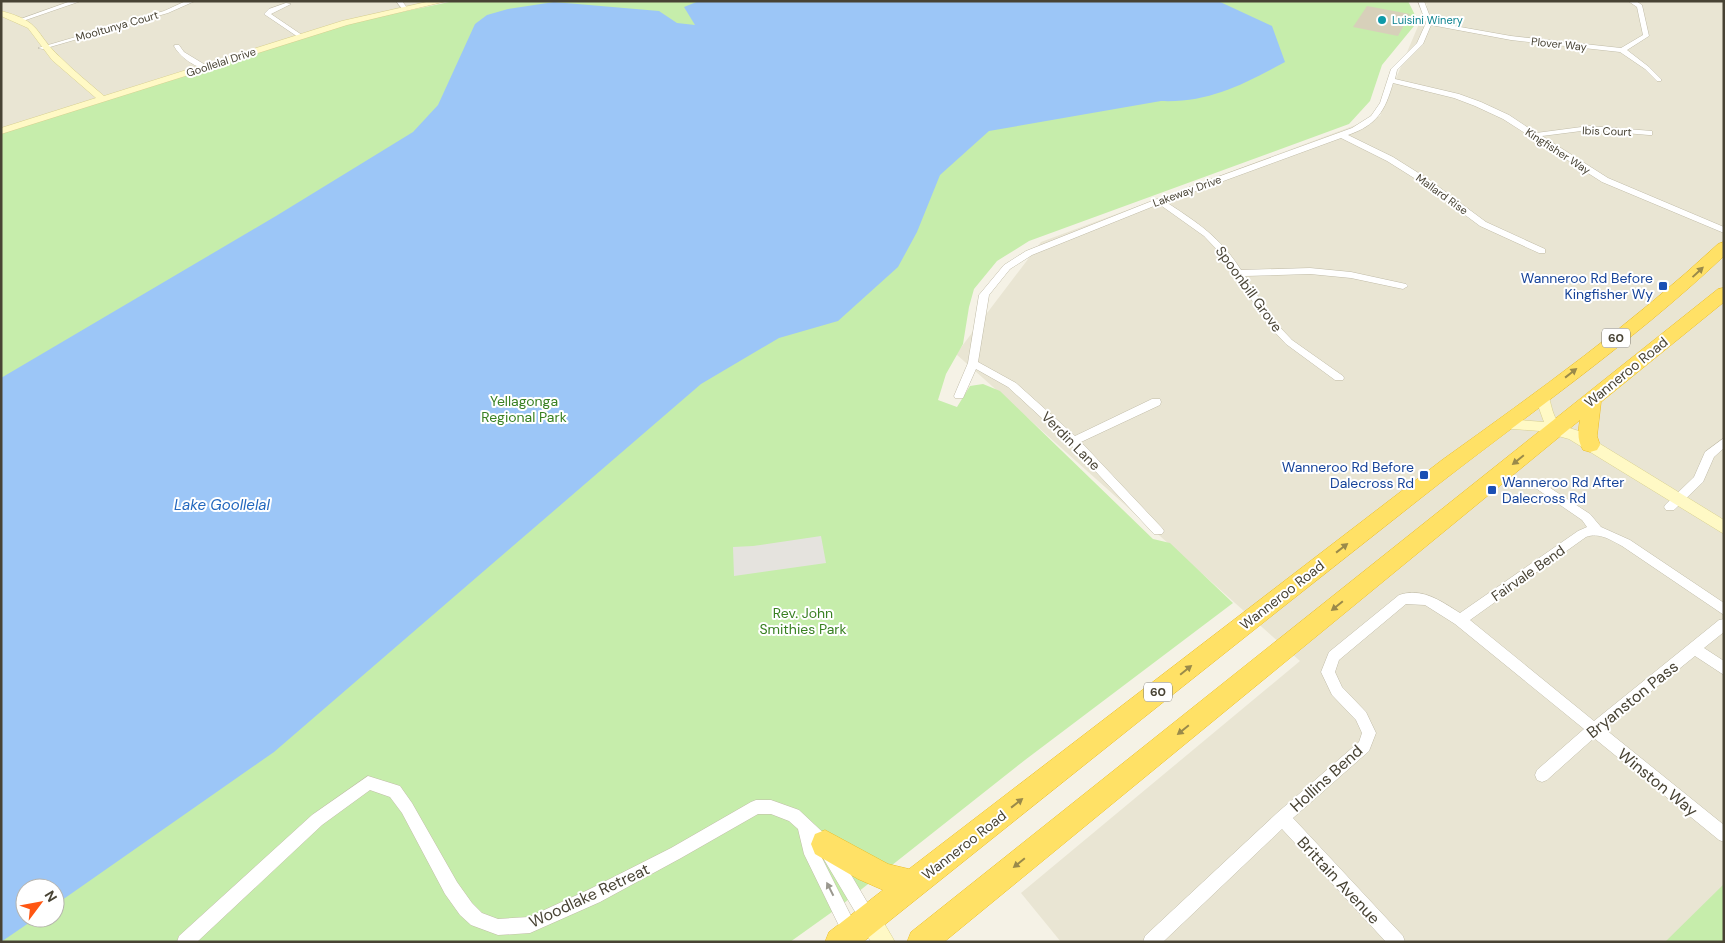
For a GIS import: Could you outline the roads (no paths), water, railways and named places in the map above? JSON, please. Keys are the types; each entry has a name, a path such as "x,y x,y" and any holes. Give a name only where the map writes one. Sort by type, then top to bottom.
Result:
{"highway":[{"name":"Wanneroo Road","path":"860,935 914,884 1230,634 1542,397 1687,282 1724,247"},
{"name":"Wanneroo Road","path":"921,942 1724,293"},
{"path":"1590,445 1587,436 1592,400"},
{"path":"815,835 880,876 899,883 914,884"}],"street":[{"path":"20,20 78,1"},
{"name":"Mooltunya Court","path":"43,47 166,12 192,1"},
{"name":"Goollelal Drive","path":"1,130 299,35 403,6 432,1"},
{"name":"Goollelal Drive","path":"403,6 443,1"},
{"path":"1421,1 1429,23"},
{"path":"1631,1 1640,6 1646,36 1622,50 1647,68 1659,80"},
{"path":"288,4 271,10 267,14 299,35"},
{"path":"1,15 20,20 30,28 43,47 47,57 98,99"},
{"name":"Plover Way","path":"1429,23 1511,38 1622,50"},
{"name":"Lakeway Drive","path":"959,396 973,363 984,294 1007,267 1029,253 1160,201 1342,136 1374,118 1384,103 1394,69 1420,44 1429,23"},
{"path":"177,46 181,54 204,66"},
{"name":"Kingfisher Way","path":"1390,80 1456,96 1478,104 1506,117 1604,180 1724,230"},
{"name":"Ibis Court","path":"1535,136 1589,128 1649,133"},
{"name":"Mallard Rise","path":"1342,136 1425,180 1483,224 1542,251"},
{"name":"Spoonbill Grove","path":"1160,201 1207,234 1226,254 1271,323 1289,342 1338,378"},
{"path":"1238,273 1310,271 1351,275 1403,286"},
{"name":"Verdin Lane","path":"973,363 1012,384 1074,441 1158,532"},
{"path":"1542,397 1547,416 1565,441 1673,503 1724,528"},
{"path":"1074,441 1156,402"},
{"path":"1505,424 1540,426 1574,435 1724,540"},
{"path":"1673,503 1698,479 1709,455 1724,442"},
{"path":"1538,484 1586,517 1597,530 1612,535 1724,610"},
{"name":"Fairvale Bend","path":"1460,620 1588,530 1597,530"},
{"name":"Hollins Bend","path":"1151,942 1282,818 1364,746 1368,733 1361,716 1337,691 1328,672 1334,656 1403,599 1418,596 1435,603 1460,620 1593,730"},
{"name":"Bryanston Pass","path":"1542,775 1593,730 1724,624"},
{"path":"1694,648 1724,669"},
{"name":"Winston Way","path":"1593,730 1724,834"},
{"name":"Woodlake Retreat","path":"185,942 316,820 368,783 395,790 451,888 466,909 477,918 498,927 530,925 594,896 676,853 756,807 771,806 794,815 815,835 860,935"},
{"name":"Brittain Avenue","path":"1282,818 1397,942"},
{"path":"815,835 809,849 860,935"}],"water":[{"name":"Lake Goollelal","path":"699,1 1218,1 1272,26 1285,62 1240,85 1195,99 1161,101 989,131 940,175 917,232 898,267 838,321 779,338 701,384 274,752 65,898 65,878 15,878 15,928 21,928 1,942 1,378 276,216 413,132 438,105 475,24 487,15 508,9 554,2 659,11 677,23 695,25 684,7"}],"place":[{"name":"Luisini Winery","path":"1382,20"},
{"name":"Wanneroo Rd Before Kingfisher Wy","path":"1663,286"},
{"name":"Wanneroo Rd Before Dalecross Rd","path":"1424,475"},
{"name":"Wanneroo Rd After Dalecross Rd","path":"1492,490"}],"park label":[{"name":"Yellagonga Regional Park","path":"524,410"},
{"name":"Rev. John Smithies Park","path":"803,622"}]}
